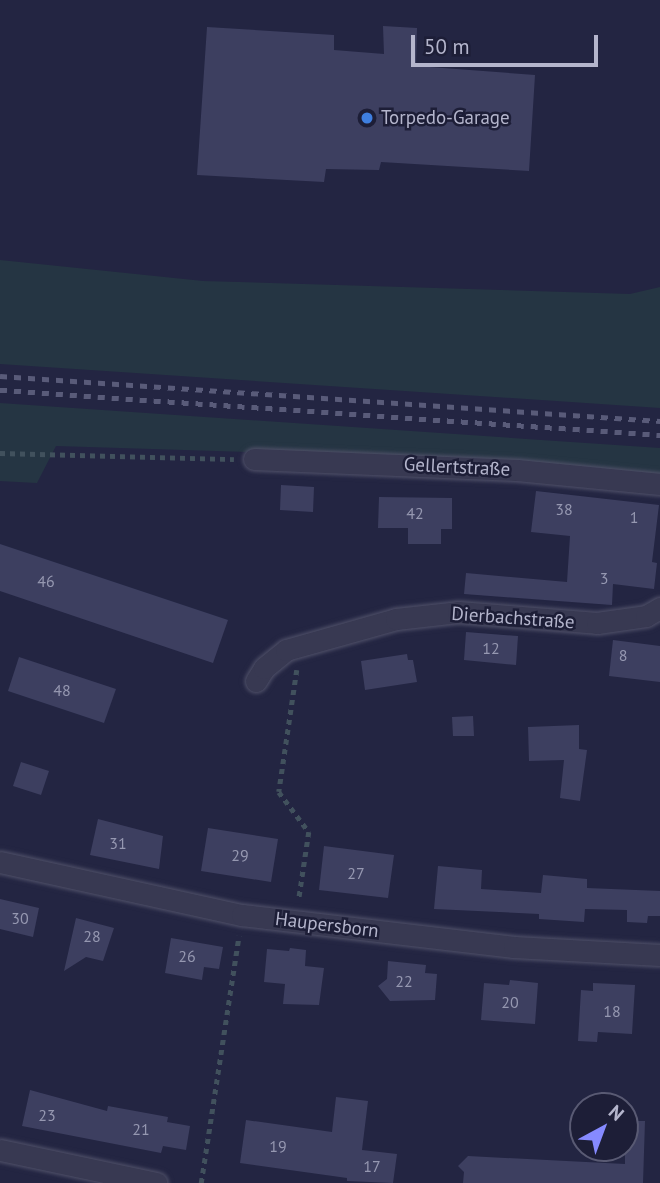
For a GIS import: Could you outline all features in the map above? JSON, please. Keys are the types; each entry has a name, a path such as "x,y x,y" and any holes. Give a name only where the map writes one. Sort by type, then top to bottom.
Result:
{"street":[{"name":"Gellertstraße","path":"254,459 517,470 660,484"},
{"name":"Dierbachstraße","path":"256,681 276,657 302,645 429,613 597,623 646,616 660,608"},
{"name":"Haupersborn","path":"0,862 242,915 514,947 660,955"},
{"path":"0,1150 157,1183"}],"path":[{"path":"0,453 254,459"},
{"path":"296,921 309,832 279,792 302,645"},
{"path":"201,1183 242,915"}],"shaded area":[{"path":"0,260 203,281 630,294 660,287 660,408 0,364"},
{"path":"0,403 660,448 660,475 474,459 56,446 37,483 0,481"}],"building":[{"name":"Torpedo-Garage","path":"383,26 417,28 416,66 535,75 529,171 381,162 379,170 326,169 324,182 197,175 207,27 334,35 334,50 384,54"},
{"path":"281,485 314,487 313,512 280,510"},
{"path":"536,491 659,505 652,562 657,563 654,589 613,584 612,605 464,594 466,573 567,582 570,536 531,532"},
{"path":"379,497 452,498 452,529 441,529 441,544 408,544 408,528 378,528"},
{"path":"0,544 228,620 213,663 0,591"},
{"path":"466,632 518,636 516,665 464,660"},
{"path":"613,640 660,646 660,682 609,676"},
{"path":"407,654 408,660 413,660 417,682 365,690 361,661"},
{"path":"19,657 116,689 104,723 8,691"},
{"path":"473,716 474,736 453,736 452,717"},
{"path":"579,725 579,749 587,750 580,801 560,798 564,760 529,761 528,727"},
{"path":"21,762 49,771 41,795 13,786"},
{"path":"98,819 163,836 159,869 90,855"},
{"path":"208,828 278,839 271,882 201,871"},
{"path":"324,846 394,855 388,898 319,890"},
{"path":"438,866 482,870 481,889 541,893 543,875 587,879 587,888 660,891 660,916 648,916 647,923 627,922 627,910 585,909 584,922 539,919 539,914 434,909"},
{"path":"0,899 39,908 33,937 0,929"},
{"path":"76,918 114,928 103,961 86,957 64,971"},
{"path":"171,938 223,947 219,969 204,967 202,980 165,973"},
{"path":"290,948 306,950 305,966 324,968 319,1005 283,1004 285,984 264,982 267,949 289,951"},
{"path":"388,961 426,965 425,973 437,974 435,1000 390,1001 378,986 387,979"},
{"path":"510,980 538,983 535,1024 481,1020 484,983 509,985"},
{"path":"593,983 635,985 632,1034 598,1032 597,1042 578,1041 581,990 593,991"},
{"path":"30,1090 107,1111 108,1106 168,1117 167,1122 190,1126 186,1150 163,1146 161,1153 22,1126"},
{"path":"336,1097 368,1101 362,1150 397,1154 393,1183 347,1181 347,1178 240,1163 246,1120 332,1132"},
{"path":"639,1121 645,1121 643,1183 463,1183 464,1172 458,1166 468,1156 625,1164 639,1162"}],"railway":[{"path":"0,376 660,421"},
{"path":"0,390 660,435"}],"place":[{"name":"Torpedo-Garage","path":"367,118"}]}
